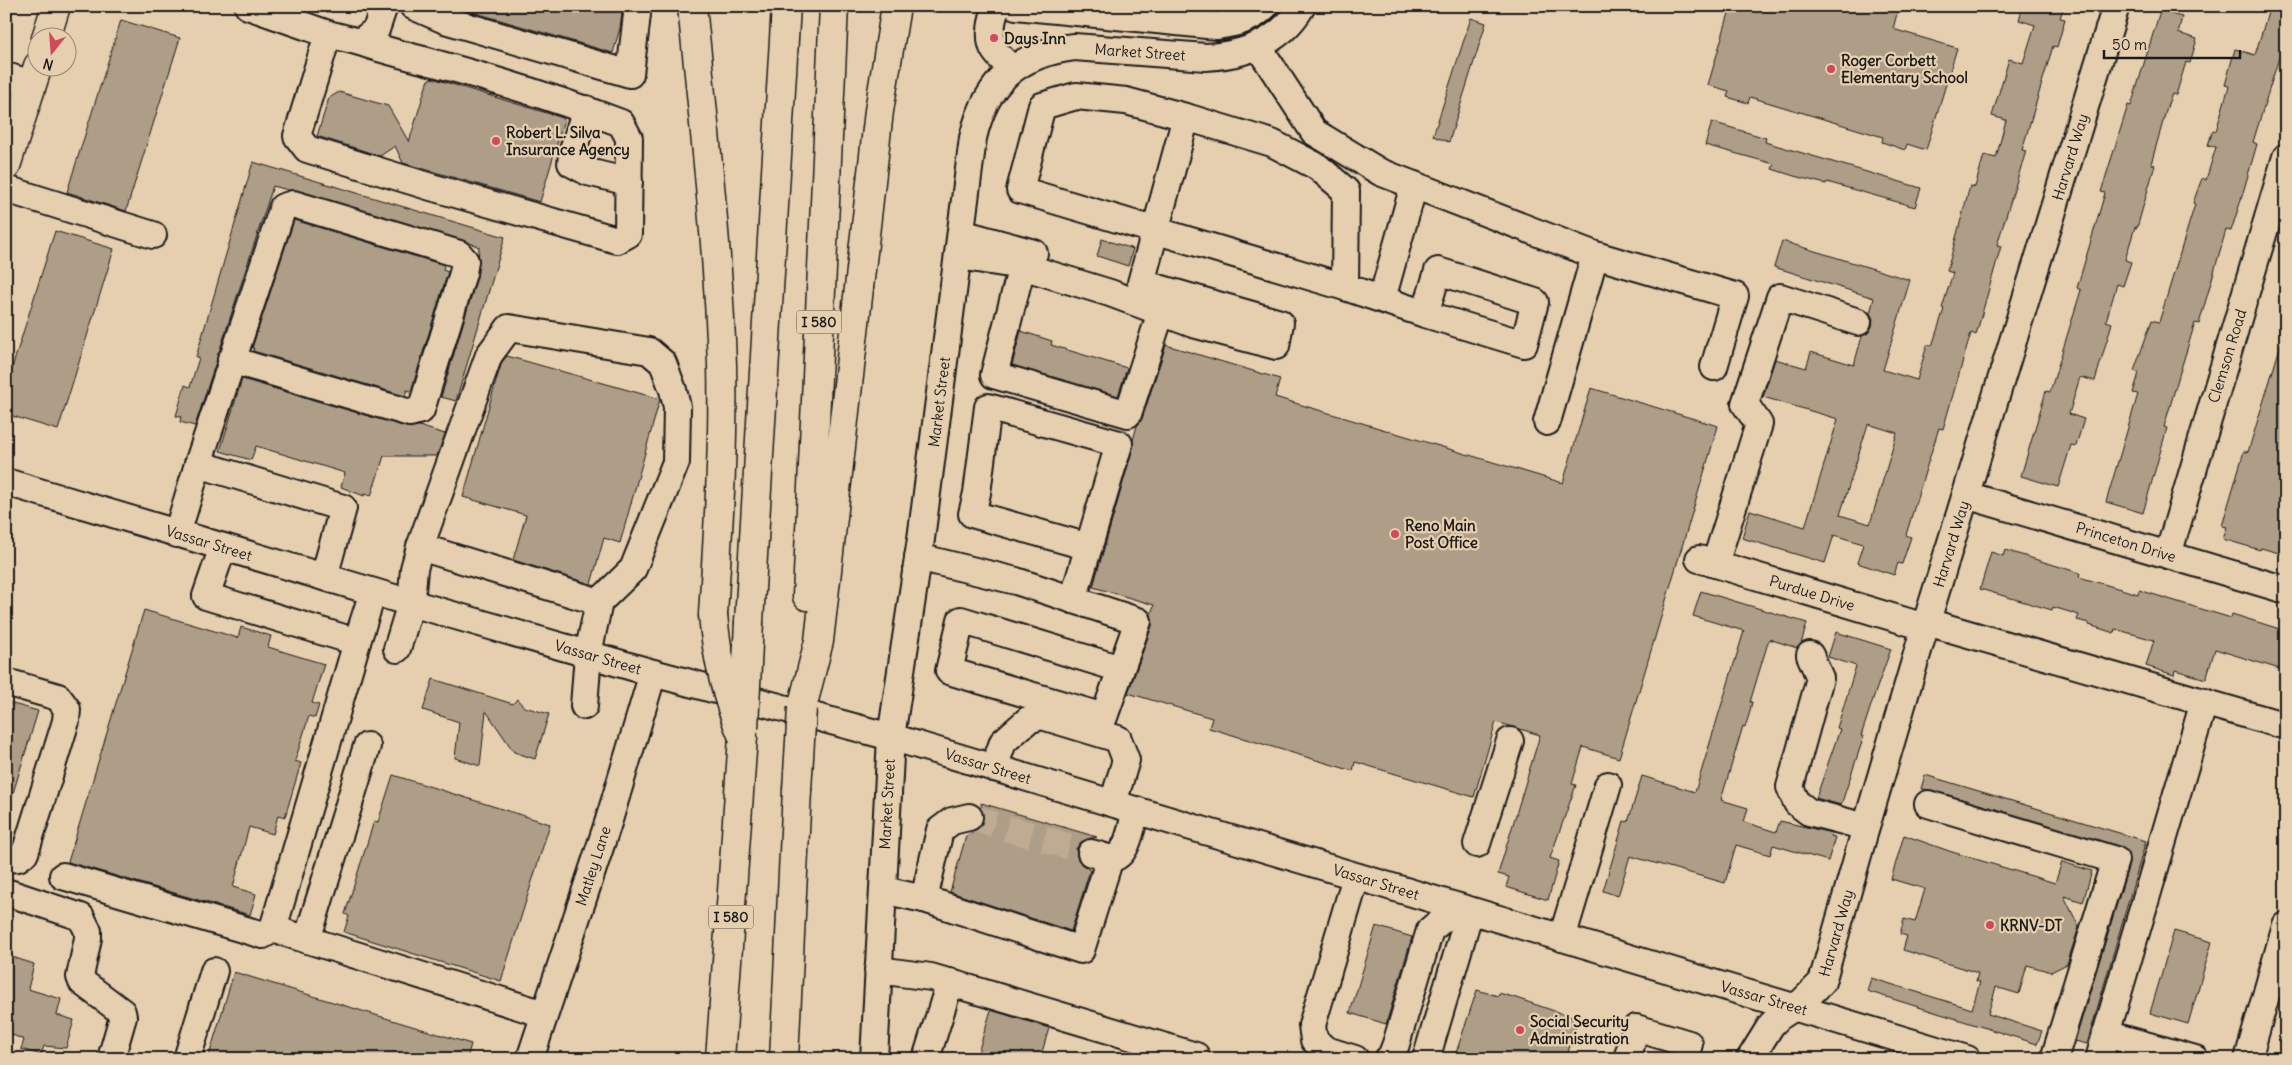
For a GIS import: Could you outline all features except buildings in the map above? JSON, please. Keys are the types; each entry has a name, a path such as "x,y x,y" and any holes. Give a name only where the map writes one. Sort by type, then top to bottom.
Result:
{"main road":[{"path":"49,28 56,6"},
{"path":"692,6 712,202 722,366 720,486 713,615 720,668 733,714 743,738"},
{"name":"I 580","path":"720,1059 741,775 786,6"},
{"name":"I 580","path":"812,640 834,6"},
{"path":"784,1059 802,708 879,111 896,6"},
{"path":"6,166 34,78"}],"street":[{"path":"248,6 328,34 360,42 394,54 437,64 586,109 621,122 629,138 628,234 617,240 431,187 307,148 297,136 328,34"},
{"path":"360,42 376,30 384,6"},
{"path":"425,9 444,20 630,74 638,6"},
{"path":"997,6 994,15 992,46 995,52 1012,69"},
{"path":"1016,6 1217,26 1238,23 1259,13 1265,6"},
{"name":"Market Street","path":"874,1059 891,737 918,556 973,138 978,117 988,97 1012,69 1032,57 1053,50 1074,47 1206,57 1228,56 1258,46 1283,30 1302,6"},
{"name":"Harvard Way","path":"1750,1059 1771,1025 1802,1002 1822,982 1926,625 2116,6"},
{"path":"1120,50 1121,16"},
{"path":"1258,46 1314,132 1380,172 1595,255 1735,296 1714,367"},
{"path":"6,76 28,75"},
{"path":"1345,287 1346,191 1318,167 1272,143 1126,101 1076,96 1042,106 1020,190 1345,287 1425,314"},
{"path":"586,109 573,150 571,163 588,172 629,182"},
{"path":"1141,283 1186,118"},
{"name":"Clemson Road","path":"2168,555 2286,158"},
{"path":"1382,299 1414,185"},
{"path":"6,189 151,242 6,206"},
{"path":"176,534 232,360 283,207 293,204 459,254 465,260 463,274 421,410 410,413 232,360"},
{"path":"959,244 1141,283 1280,323 1276,346 1193,324 1110,293 959,244"},
{"path":"1546,422 1595,255"},
{"path":"1022,266 994,375 1128,414 1161,312"},
{"name":"Purdue Drive","path":"1858,322 1780,298 1745,404 1759,424 1707,561 1926,625 2286,726"},
{"path":"397,649 411,603 414,569 420,547 490,355 509,328 648,351 664,363 673,390 677,407 676,462 633,569 599,602 588,654 584,706"},
{"path":"1073,600 1089,547 1119,444 988,407 972,514 1089,547"},
{"path":"198,464 343,508 324,577"},
{"name":"Vassar Street","path":"6,482 176,534 653,673 891,737 1967,1059"},
{"name":"Princeton Drive","path":"1966,495 2286,590"},
{"path":"223,547 206,596 357,642"},
{"path":"420,547 599,602"},
{"path":"918,556 1016,581 1138,621 1104,717 948,671 961,620 1121,668"},
{"path":"63,876 263,935 273,929 373,592"},
{"path":"1810,655 1820,678 1790,787 1797,802 1809,812 1866,827"},
{"name":"Matley Lane","path":"530,1059 609,820 653,673"},
{"path":"6,682 58,697 67,708 66,721 25,853 18,858 6,859"},
{"path":"2098,1059 2204,702"},
{"path":"883,890 924,900 1081,950 1101,855 1120,855 1124,848 1126,760 1118,739 1042,716 1028,720 1003,742 994,768"},
{"path":"1477,844 1510,741"},
{"path":"307,940 367,746"},
{"path":"1562,938 1608,785"},
{"path":"1928,804 2114,860 2054,1059"},
{"path":"924,900 940,830 952,821 969,817"},
{"path":"1355,1059 1326,1050 1314,1040 1312,1025 1356,877"},
{"path":"6,892 74,913 81,918 88,931 80,977 82,982 122,1012 123,1017 112,1055"},
{"path":"1388,1059 1392,1057 1430,930 1464,909"},
{"path":"1426,1059 1464,909"},
{"path":"2248,1059 2286,925"},
{"path":"273,929 544,1014"},
{"path":"878,970 931,976 1199,1058"},
{"path":"187,1059 214,971"},
{"path":"926,1059 950,982"},
{"path":"1627,1059 1636,1028 1689,1044 1685,1059"},
{"path":"2106,1034 2196,1059"}],"tunnel":[{"path":"969,817 1091,853"}],"place":[{"name":"Days Inn","path":"994,38"},
{"name":"Roger Corbett Elementary School","path":"1831,69"},
{"name":"Robert L. Silva Insurance Agency","path":"496,141"},
{"name":"Reno Main Post Office","path":"1395,534"},
{"name":"KRNV-DT","path":"1990,925"},
{"name":"Social Security Administration","path":"1520,1030"}]}
